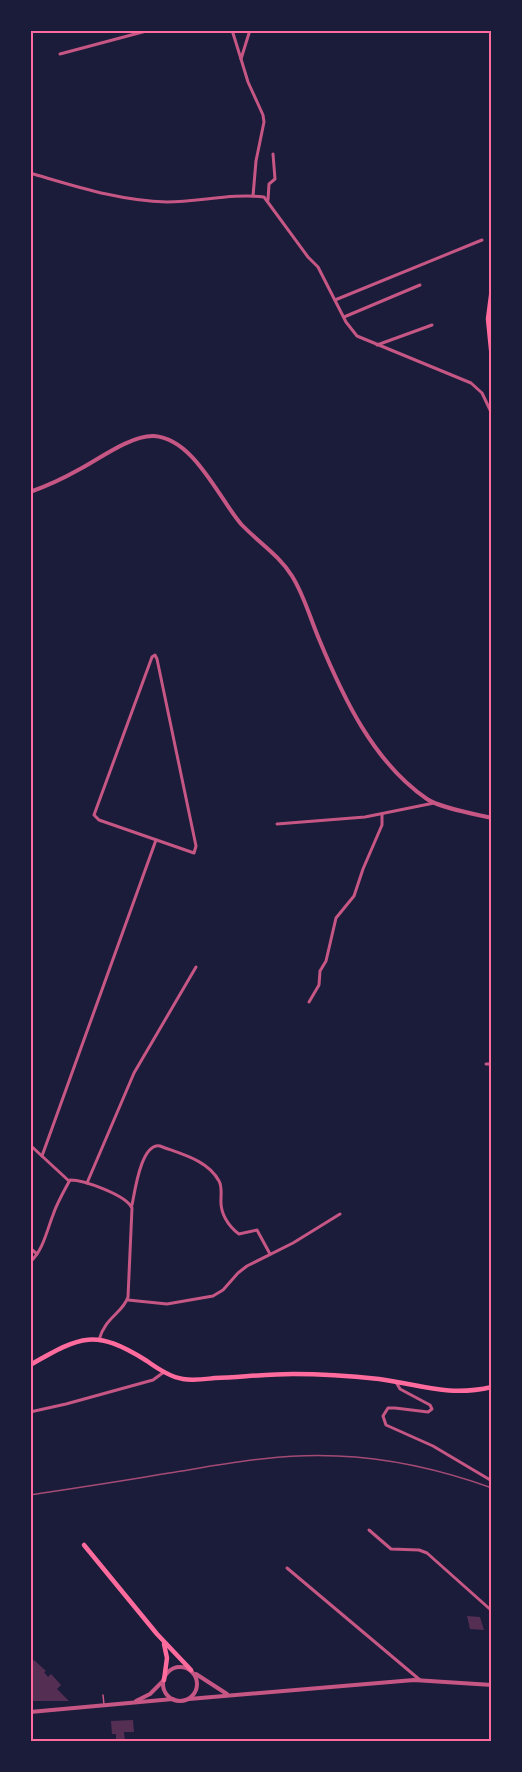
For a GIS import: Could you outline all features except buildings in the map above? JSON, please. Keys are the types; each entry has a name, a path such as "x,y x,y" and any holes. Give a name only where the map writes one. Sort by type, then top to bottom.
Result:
{"main road":[{"path":"492,288 488,319 492,360"},
{"path":"30,1365 69,1345 84,1340 99,1340 118,1344 164,1372 187,1380 292,1374 349,1376 453,1392 475,1391 492,1387"},
{"path":"84,1545 157,1634 190,1670"},
{"path":"157,1634 164,1644 167,1655 164,1680"}],"street":[{"path":"60,54 150,30"},
{"path":"232,30 264,122 256,161 253,196"},
{"path":"241,59 250,30"},
{"path":"268,200 269,184 275,179 273,154"},
{"path":"30,173 91,191 126,198 182,201 264,197 308,257 318,267 344,317 357,336 471,383 482,393 492,414"},
{"path":"335,300 482,240"},
{"path":"344,317 420,285"},
{"path":"377,345 432,325"},
{"path":"30,492 142,438 160,437 180,447 201,468 239,521 290,573 300,591 336,679 355,716 396,772 434,803 492,818"},
{"path":"155,655 158,658 196,850 192,853 156,840 99,820 94,814 152,657 155,655"},
{"path":"277,824 382,814 434,803"},
{"path":"309,1002 319,985 320,971 326,961 336,918 354,896 382,825 382,814"},
{"path":"42,1156 156,840"},
{"path":"87,1183 134,1073 196,967"},
{"path":"486,1064 492,1064"},
{"path":"30,1145 69,1181"},
{"path":"131,1210 141,1166 151,1147 160,1146 196,1160 207,1167 220,1183 221,1209 225,1219 238,1234 257,1230 270,1254"},
{"path":"69,1181 87,1183 131,1205 128,1300 105,1324 99,1340"},
{"path":"30,1262 37,1254 69,1181"},
{"path":"128,1300 167,1304 213,1296 223,1290 242,1269 298,1240 340,1214"},
{"path":"30,1248 37,1254"},
{"path":"30,1412 153,1380 164,1372"},
{"path":"396,1382 400,1389 430,1405 432,1409 428,1412 388,1408 383,1416 386,1425 414,1436 492,1481"},
{"path":"369,1530 392,1549 419,1550 429,1554 492,1611"},
{"path":"286,1568 420,1680"},
{"path":"132,1703 150,1694 166,1675 174,1668 180,1667 190,1670 228,1694"},
{"path":"189,1698 193,1695 197,1685 195,1674 190,1670"},
{"path":"164,1680 165,1691 173,1699"},
{"path":"30,1712 420,1680 492,1685"}],"lane":[{"path":"103,1695 104,1706"}],"railway":[{"path":"30,1495 232,1463 295,1456 357,1457 396,1462 435,1470 492,1488"}]}
